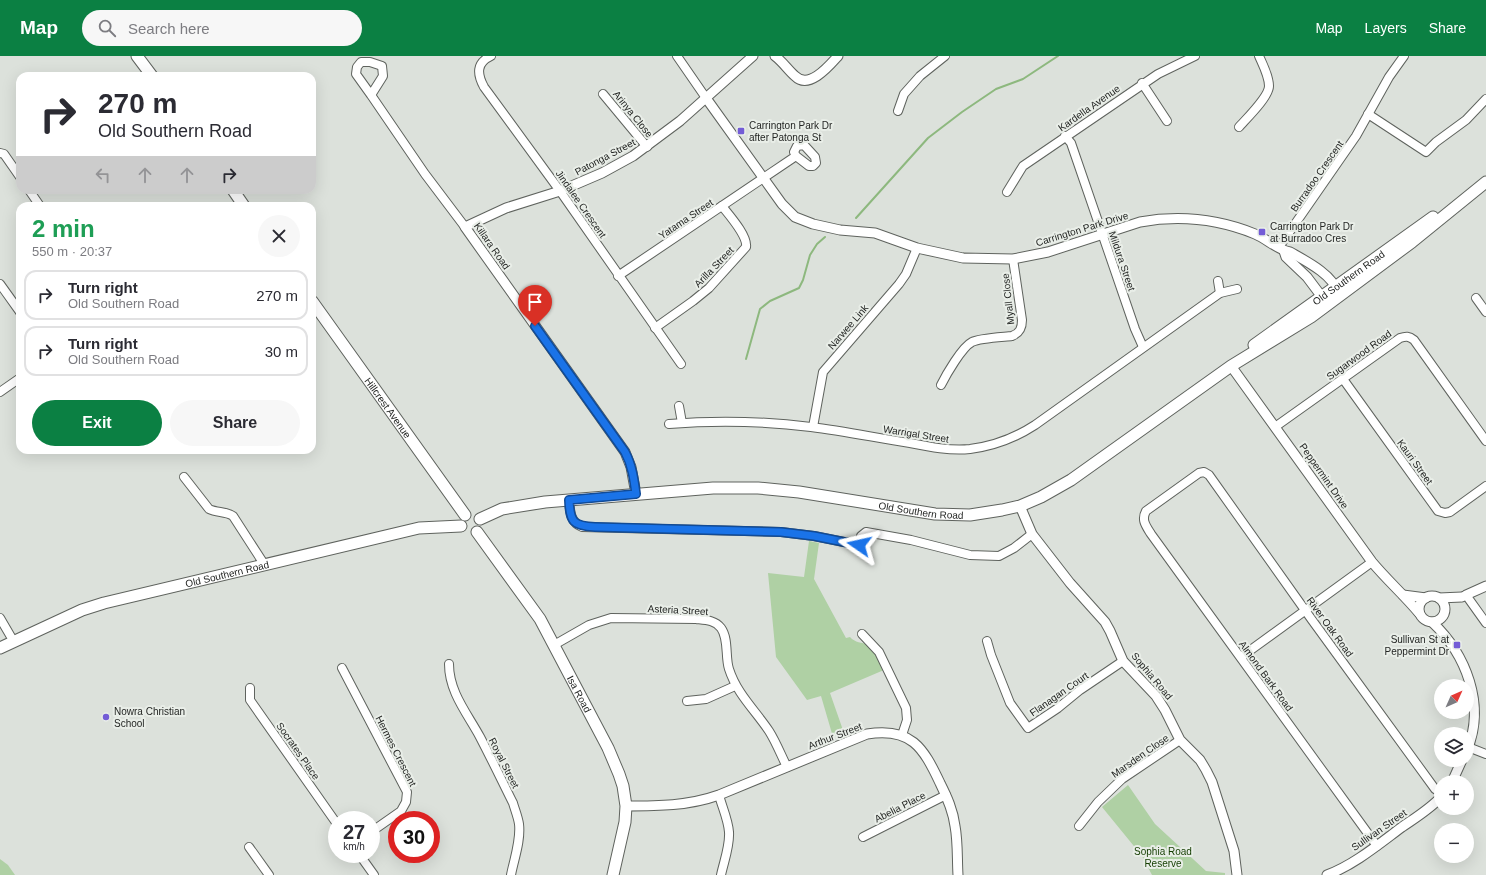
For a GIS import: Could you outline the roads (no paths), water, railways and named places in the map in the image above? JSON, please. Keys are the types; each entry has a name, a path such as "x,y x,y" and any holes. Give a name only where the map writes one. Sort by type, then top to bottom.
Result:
{"main road":[{"path":"141,57 150,72"},
{"name":"Old Southern Road","path":"480,519 502,509 569,500 712,488 758,488 799,492 918,512 955,515 987,513 1020,506 1055,490 1077,477 1231,366 1291,330 1337,292 1412,242 1486,182"},
{"name":"Old Southern Road","path":"1231,366 1246,350 1322,297 1337,292"},
{"name":"Hillcrest Avenue","path":"316,307 465,515"},
{"path":"473,513 480,519 481,526 477,532 468,533 462,529 461,520 465,515 473,513"},
{"name":"Old Southern Road","path":"0,648 82,610 94,606 419,528 461,526"},
{"name":"Isa Road","path":"477,532 540,619 608,748 620,774 626,806 624,832 613,875"}],"street":[{"name":"Jindalee Crescent","path":"491,56 486,59 481,66 478,75 480,80 681,364"},
{"path":"677,56 706,98"},
{"name":"Patonga Street","path":"465,227 506,208 560,191 602,173 633,156 647,147 706,98 753,56"},
{"path":"775,56 795,77 805,81 810,80 828,67 838,56"},
{"path":"898,112 904,94 920,76 945,56"},
{"name":"Kardella Avenue","path":"1007,192 1023,166 1142,83 1174,65 1195,56"},
{"path":"1239,127 1263,98 1269,87 1260,56"},
{"name":"Burradoo Crescent","path":"1282,249 1339,162 1389,77 1404,56"},
{"path":"1142,83 1167,120"},
{"name":"Arinya Close","path":"604,94 647,147"},
{"name":"Killara Road","path":"371,95 425,174 465,227 625,452 632,467 636,494"},
{"name":"Carrington Park Drive","path":"706,98 782,204 795,217 827,227 884,235 917,248 950,256 963,258 1013,259 1048,252 1140,222 1173,218 1197,219 1242,229 1290,252 1323,273 1337,292"},
{"path":"1368,114 1426,152 1436,142 1466,120 1486,99"},
{"name":"Mildura Street","path":"1066,136 1071,143 1135,329 1143,347"},
{"path":"0,153 4,154 16,171"},
{"name":"Yatama Street","path":"618,276 796,156"},
{"name":"Arilla Street","path":"655,328 701,295 746,247 747,244 744,236 722,206"},
{"name":"Narwee Link","path":"813,427 823,372 899,284 909,269 917,248"},
{"name":"Carrington Park Drive","path":"1282,249 1286,257 1307,277 1322,297"},
{"name":"Myall Close","path":"941,385 948,370 972,341 1012,336 1021,328 1022,320 1013,259"},
{"path":"1218,281 1220,293"},
{"path":"0,284 16,306"},
{"name":"Warrigal Street","path":"669,424 735,421 786,424 813,427 946,449 969,449 991,445 1005,441 1035,425 1220,293 1237,289"},
{"path":"1476,298 1486,312"},
{"name":"Sugarwood Road","path":"1276,427 1404,336 1411,338 1486,441"},
{"name":"Peppermint Drive","path":"1231,366 1372,562 1419,612"},
{"name":"Kauri Street","path":"1343,379 1438,511 1445,513 1450,512 1486,486"},
{"path":"0,392 16,381"},
{"path":"679,406 682,423"},
{"name":"River Oak Road","path":"1144,516 1146,511 1200,473 1204,472 1209,475 1305,611 1434,789"},
{"path":"184,477 209,509 233,516 264,564"},
{"path":"569,500 572,519 577,525 582,527 781,532 814,536 859,545 862,536 866,532 911,540 970,555 999,556 1014,548 1032,534"},
{"name":"Sophia Road","path":"1020,506 1032,534 1070,583 1104,622 1110,631 1124,661 1156,696 1180,740 1200,760 1212,782 1234,851 1237,875"},
{"name":"Almond Bark Road","path":"1144,516 1144,524 1151,534 1377,846"},
{"path":"1241,657 1372,562"},
{"path":"1426,598 1420,604 1419,612 1424,620 1432,622 1438,621 1464,596 1486,586"},
{"path":"1403,595 1426,598 1432,596 1439,598 1464,596"},
{"path":"1464,596 1486,623"},
{"path":"1439,598 1444,604 1444,614 1450,642"},
{"path":"0,618 14,642"},
{"name":"Asteria Street","path":"554,645 589,625 611,618 696,619 716,623 722,630 729,669 735,686 769,731 787,767"},
{"path":"1432,622 1450,642 1466,671 1474,696 1475,722 1474,727"},
{"path":"862,634 879,652 906,708 907,720 902,735"},
{"name":"Flanagan Court","path":"987,641 1010,702 1028,728 1055,711 1080,690 1124,661"},
{"name":"Royal Street","path":"448,664 452,685 462,707 480,736 517,814 519,835 511,875"},
{"name":"Hermes Crescent","path":"342,668 407,792 406,802 401,811 380,826"},
{"path":"687,701 706,699 735,686"},
{"name":"Socrates Place","path":"250,688 250,700 328,811"},
{"name":"Arthur Street","path":"626,806 682,804 700,801 719,795 867,734 889,732 902,735 914,742 924,751 950,803 956,827 958,875"},
{"name":"Marsden Close","path":"1079,826 1098,802 1122,779 1180,740"},
{"path":"1474,750 1486,754"},
{"path":"719,795 729,832 721,875"},
{"name":"Abelia Place","path":"863,837 946,795"},
{"name":"Sullivan Street","path":"1327,875 1377,846 1434,804"},
{"path":"249,847 269,875"},
{"path":"365,863 374,875"}],"waterway":[{"path":"856,218 928,138 962,112 996,89 1023,79 1058,56"},
{"path":"746,359 760,309 770,301 799,288 803,280 810,255 817,244 825,237"}],"place":[{"name":"Carrington Park Dr after Patonga St","path":"741,131"},
{"name":"Carrington Park Dr at Burradoo Cres","path":"1262,232"},
{"name":"Sullivan St at Peppermint Dr","path":"1457,645"},
{"name":"Nowra Christian School","path":"106,717"}],"park label":[{"name":"Sophia Road Reserve","path":"1163,856"}]}
